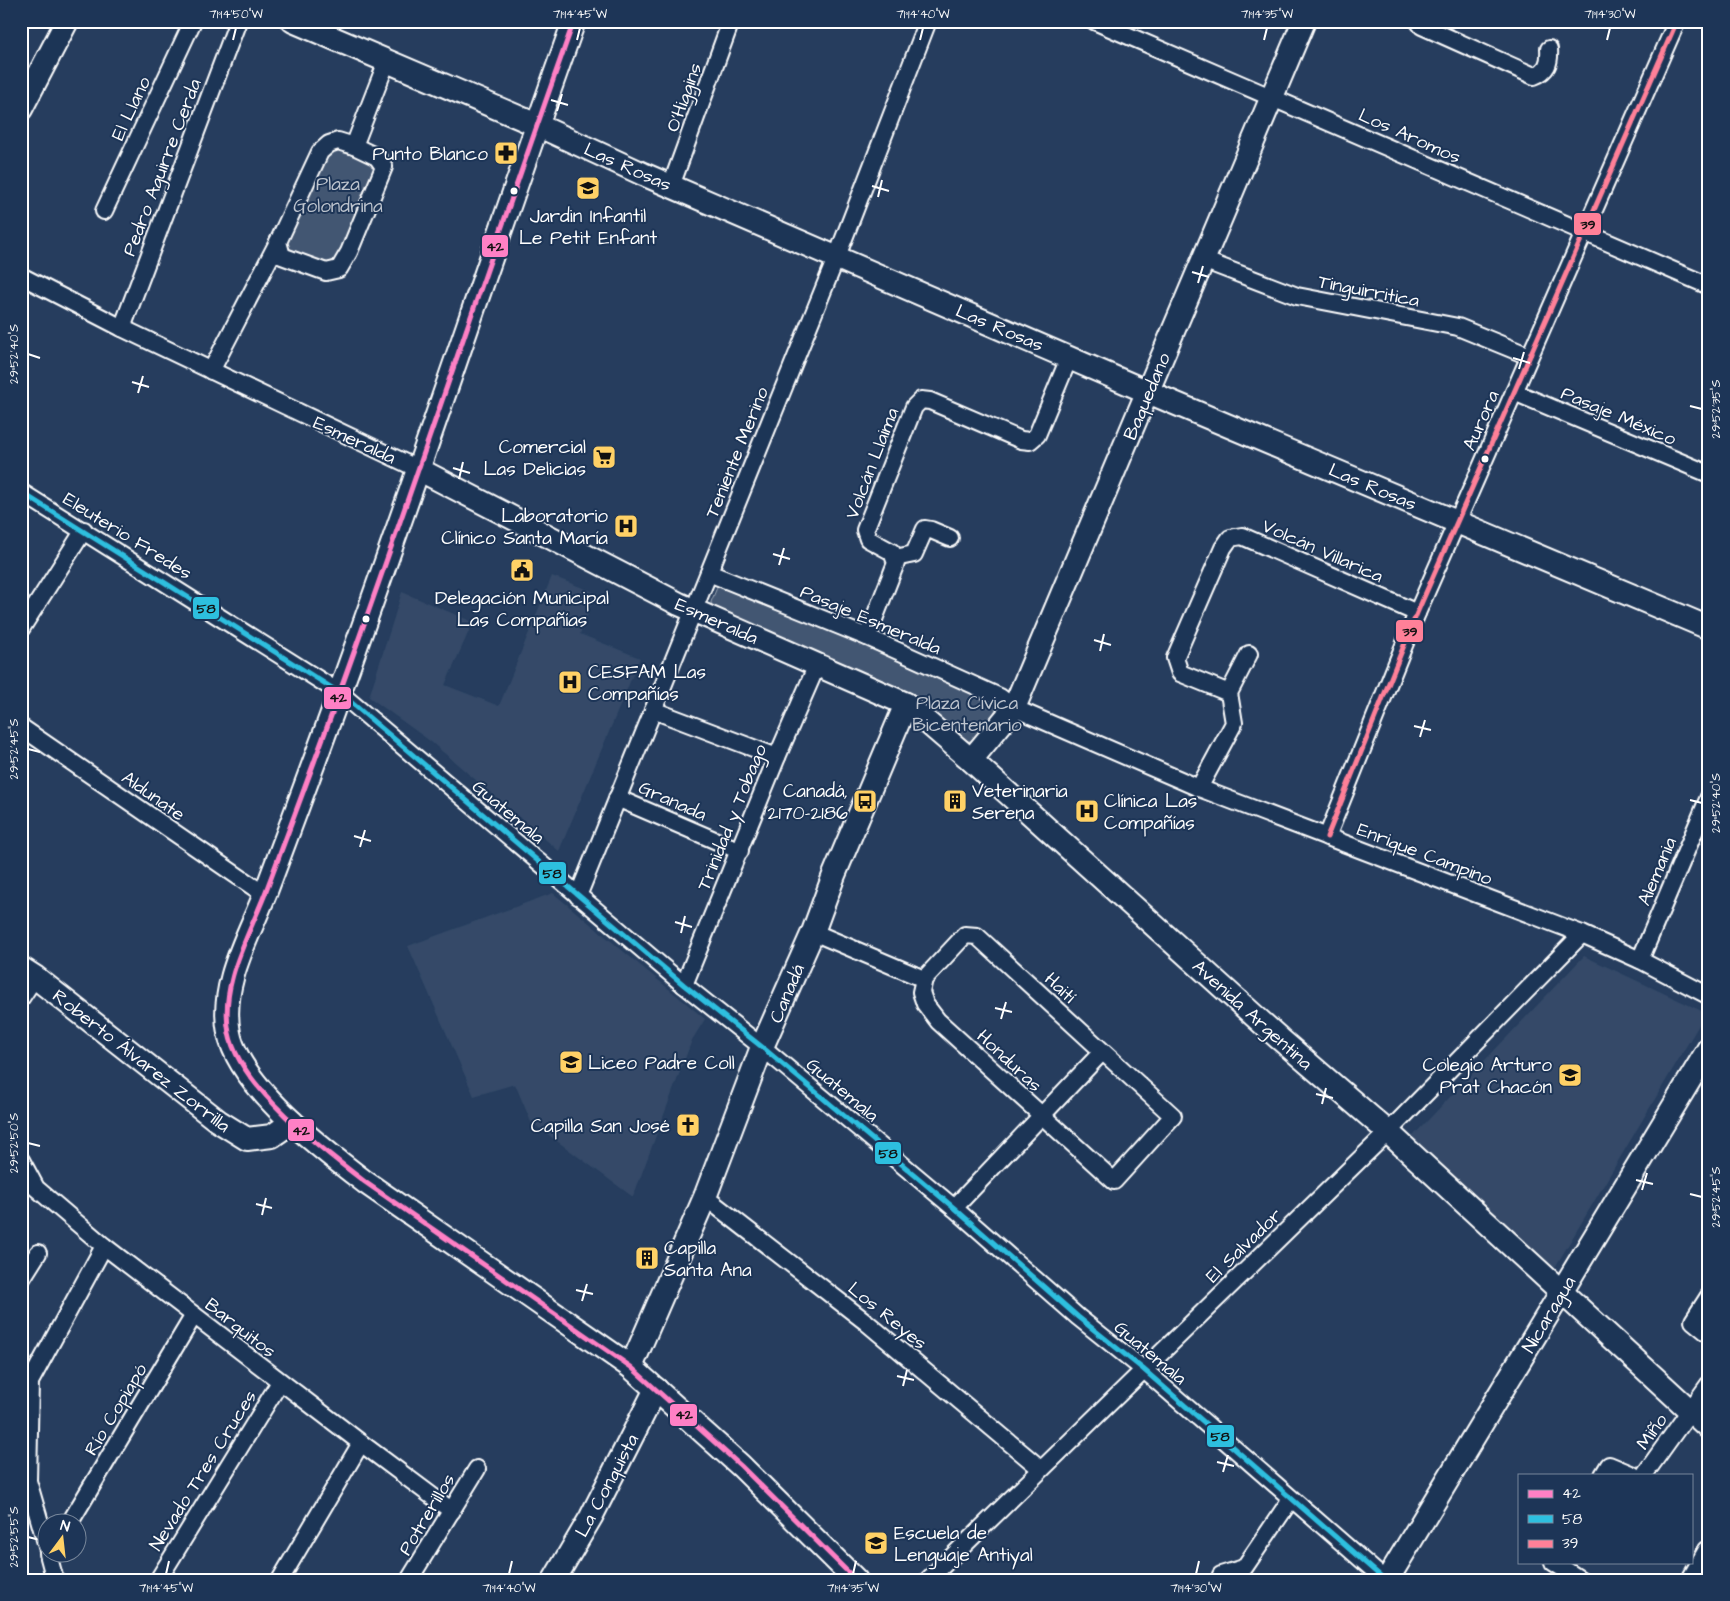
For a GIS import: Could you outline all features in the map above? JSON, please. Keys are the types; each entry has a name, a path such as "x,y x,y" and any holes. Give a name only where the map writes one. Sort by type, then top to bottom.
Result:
{"street":[{"name":"El Llano","path":"104,211 193,21"},
{"name":"Pedro Aguirre Cerda","path":"122,328 238,21"},
{"name":"Las Rosas","path":"294,21 1148,392 1709,628"},
{"path":"574,21 340,693 265,896 239,957 227,1002 228,1032 235,1055 259,1087 292,1122 365,1182 631,1367 741,1466 856,1580"},
{"name":"O'Higgins","path":"671,186 731,21"},
{"name":"Teniente Merino","path":"578,896 836,256 928,21"},
{"name":"Los Aromos","path":"1094,21 1709,286"},
{"name":"Baquedano","path":"971,760 1014,708 1304,21"},
{"path":"1418,21 1422,26 1534,76 1545,68 1550,58 1549,49"},
{"name":"Aurora","path":"1327,837 1417,613 1677,21"},
{"path":"21,109 63,22"},
{"path":"354,146 387,61"},
{"path":"211,371 278,242 320,152 329,144 338,141 354,146 377,158 384,168 349,252 339,269 326,272 282,256 278,242"},
{"name":"Tinguirritica","path":"1203,260 1297,296 1458,327 1529,356"},
{"name":"Esmeralda","path":"21,276 122,328 418,469 670,599 906,704"},
{"name":"Volcán Llaima","path":"895,558 892,552 868,539 865,530 917,403 921,400 930,400 1021,440 1030,441 1037,435 1070,358"},
{"name":"Pasaje México","path":"1514,392 1709,474"},
{"name":"Eleuterio Fredes","path":"21,492 340,693"},
{"path":"867,637 896,563 895,558 914,554 925,529 950,538"},
{"path":"21,629 84,530"},
{"name":"Volcán Villarica","path":"1229,693 1180,673 1175,658 1223,548 1230,538 1242,536 1417,613"},
{"name":"Pasaje Esmeralda","path":"709,573 867,637 1000,697 1014,708"},
{"path":"1199,788 1234,723 1229,693 1249,654"},
{"name":"Trinidad y Tobago","path":"684,985 777,757 817,665"},
{"name":"Guatemala","path":"340,693 684,985 762,1047 954,1208 1078,1317 1143,1369 1386,1580"},
{"name":"Avenida Argentina","path":"906,704 971,760 1280,1039 1388,1132 1709,1428"},
{"name":"Canadá","path":"631,1367 704,1197 762,1047 813,932 837,867 906,704"},
{"name":"Enrique Campino","path":"1014,708 1199,788 1582,934 1640,960 1709,996"},
{"path":"653,710 777,757"},
{"name":"Aldunate","path":"21,727 265,896"},
{"name":"Alemania","path":"1640,960 1703,826 1709,797"},
{"name":"Granada","path":"617,798 740,851"},
{"path":"813,932 924,979"},
{"name":"El Salvador","path":"928,1580 1388,1132 1582,934"},
{"name":"Haití","path":"924,979 965,935 976,936 1173,1116"},
{"path":"21,998 28,972"},
{"name":"Roberto Álvarez Zorrilla","path":"28,972 218,1121 247,1138 272,1136 292,1122"},
{"name":"Honduras","path":"924,979 921,992 925,1004 938,1021 1114,1181 1173,1116"},
{"name":"Nicaragua","path":"1386,1580 1709,1048"},
{"path":"954,1208 1102,1052"},
{"name":"Barquitos","path":"21,1160 36,1188 104,1246 361,1444 452,1511"},
{"name":"Los Reyes","path":"704,1197 866,1322 1041,1469"},
{"path":"38,1515 28,1481 30,1382 104,1246"},
{"path":"21,1280 38,1253"},
{"path":"1709,1296 1693,1321 1709,1334"},
{"name":"Río Copiapó","path":"75,1514 194,1315"},
{"name":"Nevado Tres Cruces","path":"158,1580 280,1382"},
{"name":"Miño","path":"1645,1474 1709,1384"},
{"name":"La Conquista","path":"561,1578 656,1389"},
{"path":"280,1580 361,1444"},
{"name":"Miño","path":"1604,1474 1609,1465 1631,1474"},
{"name":"Potrerillos","path":"409,1580 477,1469"},
{"path":"1219,1580 1221,1575 1244,1568 1291,1499"},
{"path":"1693,1580 1709,1552"},
{"path":"52,1564 56,1580"},
{"path":"1556,1564 1581,1580"}],"shaded area":[{"path":"552,576 596,593 580,634 640,658 559,851 430,741 369,697 402,592 473,622 445,685 499,706"},
{"name":"Liceo Padre Coll","path":"553,893 705,1019 692,1040 633,1197 531,1122 515,1084 474,1096 408,946"},
{"name":"Colegio Arturo Prat Chacón","path":"1584,956 1706,1013 1554,1269 1412,1137"}],"green space":[{"name":"Plaza Golondrina","path":"342,147 367,160 375,174 342,251 330,262 312,262 294,253 290,249 288,239 324,158"},
{"name":"Plaza Cívica Bicentenario","path":"718,585 854,639 999,701 985,736 977,742 959,737 712,608 711,602"}],"transit line":[{"name":"42","path":"574,21 339,694 268,886 238,958 228,995 229,1033 236,1053 249,1074 265,1095 306,1135 365,1182 631,1367 741,1466 856,1580"},
{"name":"39","path":"1327,837 1417,613 1677,21"},
{"name":"58","path":"21,492 340,693 684,985 762,1047 954,1208 1078,1317 1143,1369 1385,1580"}],"place":[{"name":"Punto Blanco","path":"506,153"},
{"name":"Jardin Infantil Le Petit Enfant","path":"588,188"},
{"name":"Comercial Las Delicias","path":"604,457"},
{"name":"Laboratorio Clínico Santa María","path":"626,526"},
{"name":"Delegación Municipal Las Compañías","path":"522,570"},
{"name":"CESFAM Las Compañías","path":"570,682"},
{"name":"Canadá, 2170-2186","path":"865,801"},
{"name":"Veterinaria Serena","path":"955,801"},
{"name":"Clínica Las Compañías","path":"1087,811"},
{"name":"Liceo Padre Coll","path":"571,1062"},
{"name":"Colegio Arturo Prat Chacón","path":"1570,1075"},
{"name":"Capilla San José","path":"688,1125"},
{"name":"Capilla Santa Ana","path":"647,1258"},
{"name":"Escuela de Lenguaje Antiyal","path":"876,1543"}]}
